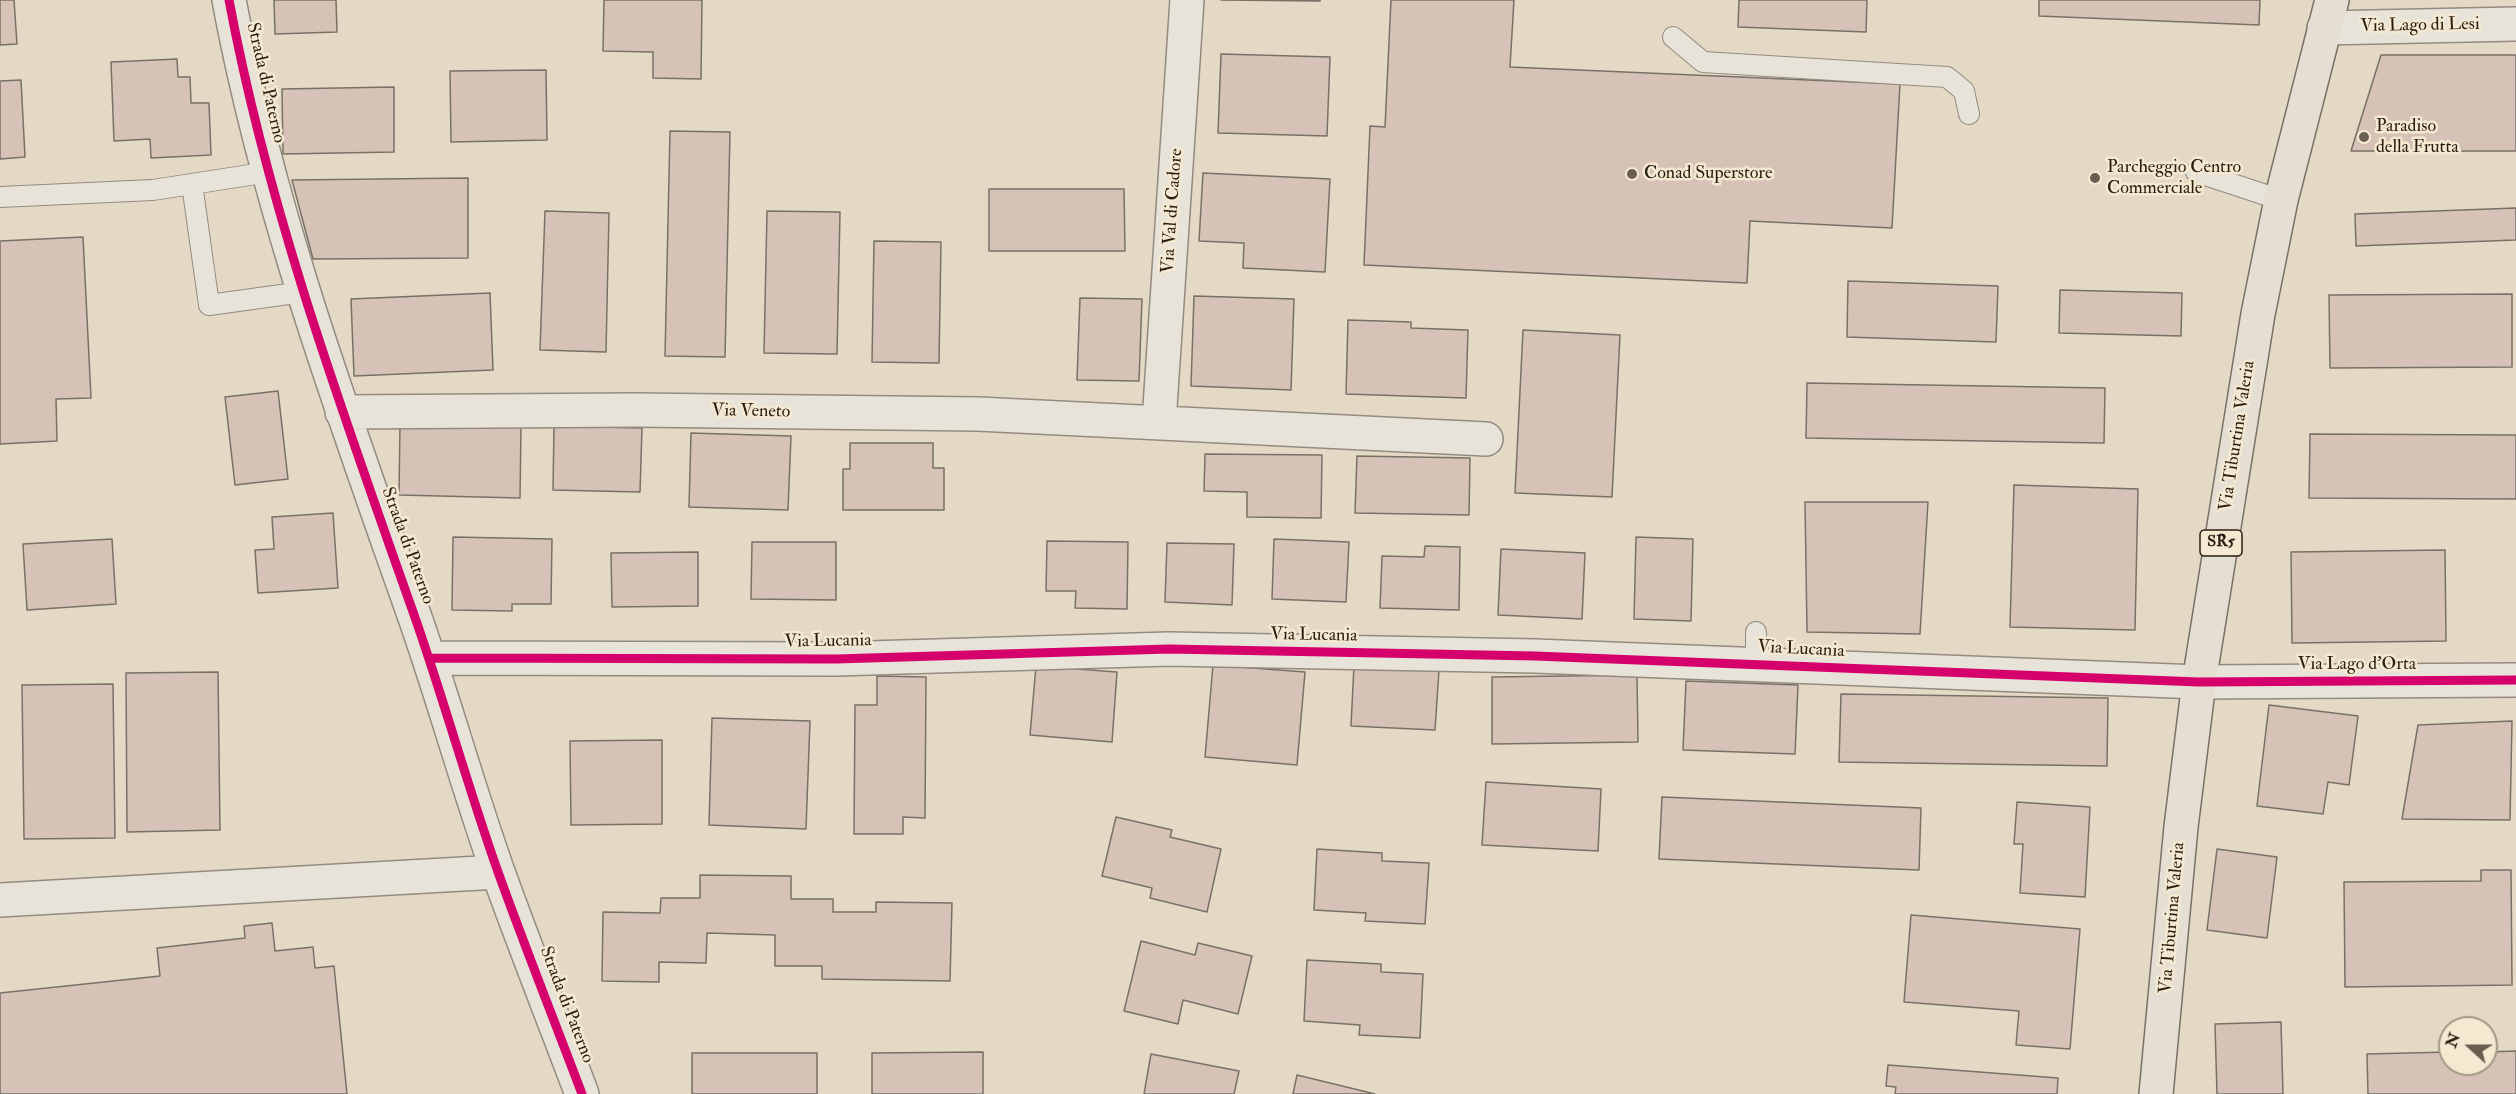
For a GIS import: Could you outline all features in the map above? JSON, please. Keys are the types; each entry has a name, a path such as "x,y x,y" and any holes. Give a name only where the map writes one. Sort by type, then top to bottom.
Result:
{"main road":[{"name":"Via Tiburtina Valeria","path":"2156,1094 2181,827 2199,682 2258,314 2281,200 2328,14"}],"street":[{"name":"Strada di Paterno","path":"229,0 269,172 303,292 342,412 429,658 498,872 582,1094"},
{"name":"Via Val di Cadore","path":"1159,422 1187,0"},
{"name":"Via Lago di Lesi","path":"2328,14 2516,24"},
{"name":"Via Veneto","path":"342,412 634,410 978,414 1486,439"},
{"name":"Via Lucania","path":"429,658 836,659 1169,649 1535,656 2199,682"},
{"name":"Via Lago d'Orta","path":"2199,682 2516,680"},
{"path":"0,900 498,872"}],"lane":[{"path":"1673,36 1703,62 1947,77 1964,91 1969,114"},
{"path":"0,197 153,190 269,172"},
{"path":"2196,172 2281,200"},
{"path":"192,184 209,305 303,292"},
{"path":"1756,632 1756,665"}],"building":[{"path":"0,0 14,0 17,44 0,45"},
{"path":"274,0 336,0 337,32 275,34"},
{"path":"604,0 702,0 701,79 653,78 653,52 603,51"},
{"path":"1221,0 1320,0 1320,1"},
{"name":"Conad Superstore","path":"1391,0 1514,0 1510,67 1900,84 1892,228 1750,221 1747,283 1364,265 1370,126 1385,127"},
{"path":"1739,0 1867,0 1866,32 1738,27"},
{"path":"2039,0 2260,0 2259,25 2039,16"},
{"path":"1221,54 1330,57 1327,136 1218,133"},
{"path":"2381,55 2516,55 2516,151 2351,151"},
{"path":"177,59 178,77 190,77 191,103 209,103 211,155 151,158 150,139 114,141 111,62"},
{"path":"546,70 547,140 451,142 450,71"},
{"path":"21,80 25,157 0,159 0,81"},
{"path":"394,87 394,152 283,154 282,89"},
{"path":"670,131 730,132 725,357 665,356"},
{"path":"1203,173 1330,179 1325,272 1243,268 1244,243 1199,241"},
{"path":"468,178 468,258 313,259 292,180"},
{"path":"989,189 1124,189 1125,251 989,251"},
{"path":"2516,208 2516,240 2356,246 2355,214"},
{"path":"545,211 609,213 606,352 540,350"},
{"path":"767,211 840,212 837,354 764,353"},
{"path":"83,237 91,398 56,399 57,441 0,444 0,241"},
{"path":"874,241 941,242 939,363 872,362"},
{"path":"1848,281 1998,286 1996,342 1847,337"},
{"path":"2060,290 2182,293 2181,336 2059,333"},
{"path":"490,293 493,370 354,376 351,299"},
{"path":"2512,294 2512,367 2330,368 2329,295"},
{"path":"1194,296 1294,299 1291,390 1191,386"},
{"path":"1080,298 1142,299 1139,381 1077,380"},
{"path":"1348,320 1411,322 1411,328 1468,330 1466,398 1346,394"},
{"path":"1523,330 1620,335 1612,497 1515,493"},
{"path":"1807,383 2105,388 2104,443 1806,438"},
{"path":"278,391 288,479 235,485 225,397"},
{"path":"400,425 521,427 520,498 399,495"},
{"path":"554,426 642,428 640,492 553,490"},
{"path":"691,433 791,436 788,510 689,507"},
{"path":"2310,434 2516,435 2516,499 2309,498"},
{"path":"850,443 933,443 933,468 944,468 944,510 843,510 843,469 850,469"},
{"path":"1205,454 1322,455 1321,518 1247,517 1247,492 1204,491"},
{"path":"1357,456 1470,458 1469,515 1355,513"},
{"path":"2014,485 2138,489 2135,630 2010,627"},
{"path":"1805,502 1928,502 1920,634 1807,632"},
{"path":"333,513 338,588 258,593 255,550 274,549 272,517"},
{"path":"453,537 552,539 551,604 512,604 512,611 452,610"},
{"path":"1636,537 1693,539 1691,621 1634,619"},
{"path":"112,539 116,604 27,610 23,544"},
{"path":"1274,539 1349,542 1346,602 1272,599"},
{"path":"1047,541 1128,542 1127,609 1075,608 1076,591 1046,591"},
{"path":"752,542 836,542 836,600 751,599"},
{"path":"1167,543 1234,544 1232,605 1165,602"},
{"path":"1425,546 1460,547 1459,610 1380,608 1382,556 1424,557"},
{"path":"1501,549 1585,553 1582,619 1498,615"},
{"path":"2445,550 2446,641 2292,643 2291,552"},
{"path":"698,552 698,606 612,607 611,553"},
{"path":"1213,665 1305,672 1297,765 1205,757"},
{"path":"1354,665 1439,670 1435,730 1351,726"},
{"path":"1036,666 1117,672 1112,742 1030,735"},
{"path":"218,672 220,830 127,832 126,673"},
{"path":"1637,675 1638,742 1492,744 1492,677"},
{"path":"877,676 926,677 925,818 903,817 903,834 854,834 855,705 877,705"},
{"path":"1686,681 1798,685 1795,754 1683,750"},
{"path":"113,684 115,838 24,839 22,685"},
{"path":"1841,694 2108,698 2107,766 1839,762"},
{"path":"2269,705 2358,716 2349,785 2328,782 2323,814 2257,806"},
{"path":"712,718 810,721 806,829 709,825"},
{"path":"2512,721 2510,820 2402,819 2418,725"},
{"path":"662,740 662,824 571,825 570,741"},
{"path":"1486,782 1601,789 1598,851 1482,845"},
{"path":"1662,797 1921,808 1919,870 1659,859"},
{"path":"2017,802 2090,807 2085,897 2020,893 2023,844 2014,844"},
{"path":"1116,817 1172,830 1170,837 1221,849 1207,912 1150,898 1152,888 1102,876"},
{"path":"1317,849 1382,853 1382,861 1429,863 1425,924 1365,921 1366,913 1314,910"},
{"path":"2217,849 2277,857 2267,938 2207,930"},
{"path":"2481,870 2511,870 2512,985 2345,987 2344,882 2481,881"},
{"path":"700,875 791,876 791,899 833,899 833,912 876,912 876,902 952,903 950,981 822,979 822,966 775,966 775,935 707,933 706,963 659,962 659,982 602,981 603,912 660,913 661,898 700,898"},
{"path":"1911,915 2080,929 2070,1049 2016,1045 2019,1011 1904,1002"},
{"path":"272,923 275,951 313,947 315,968 334,966 347,1094 0,1094 0,993 160,976 157,948 245,938 244,926"},
{"path":"1141,941 1195,955 1198,943 1252,956 1238,1014 1183,1000 1178,1024 1124,1011"},
{"path":"1307,960 1381,964 1381,972 1423,974 1420,1038 1359,1035 1360,1025 1304,1021"},
{"path":"2281,1022 2283,1094 2217,1094 2215,1024"},
{"path":"2516,1051 2516,1094 2368,1094 2367,1054 2438,1052 2438,1076 2498,1076 2498,1052"},
{"path":"983,1052 983,1094 872,1094 872,1053"},
{"path":"692,1053 817,1053 817,1094 692,1094"},
{"path":"1151,1054 1239,1071 1234,1094 1144,1094"},
{"path":"1888,1065 2058,1078 2057,1094 1895,1094 1896,1087 1886,1086"},
{"path":"1297,1075 1375,1094 1293,1094"}],"cycle path":[{"path":"229,0 264,155 308,308 423,642 498,872 582,1094"},
{"path":"429,658 836,659 1169,649 1535,656 2199,682 2516,680"}],"place":[{"name":"Paradiso della Frutta","path":"2364,137"},
{"name":"Conad Superstore","path":"1632,174"},
{"name":"Parcheggio Centro Commerciale","path":"2095,178"}]}
